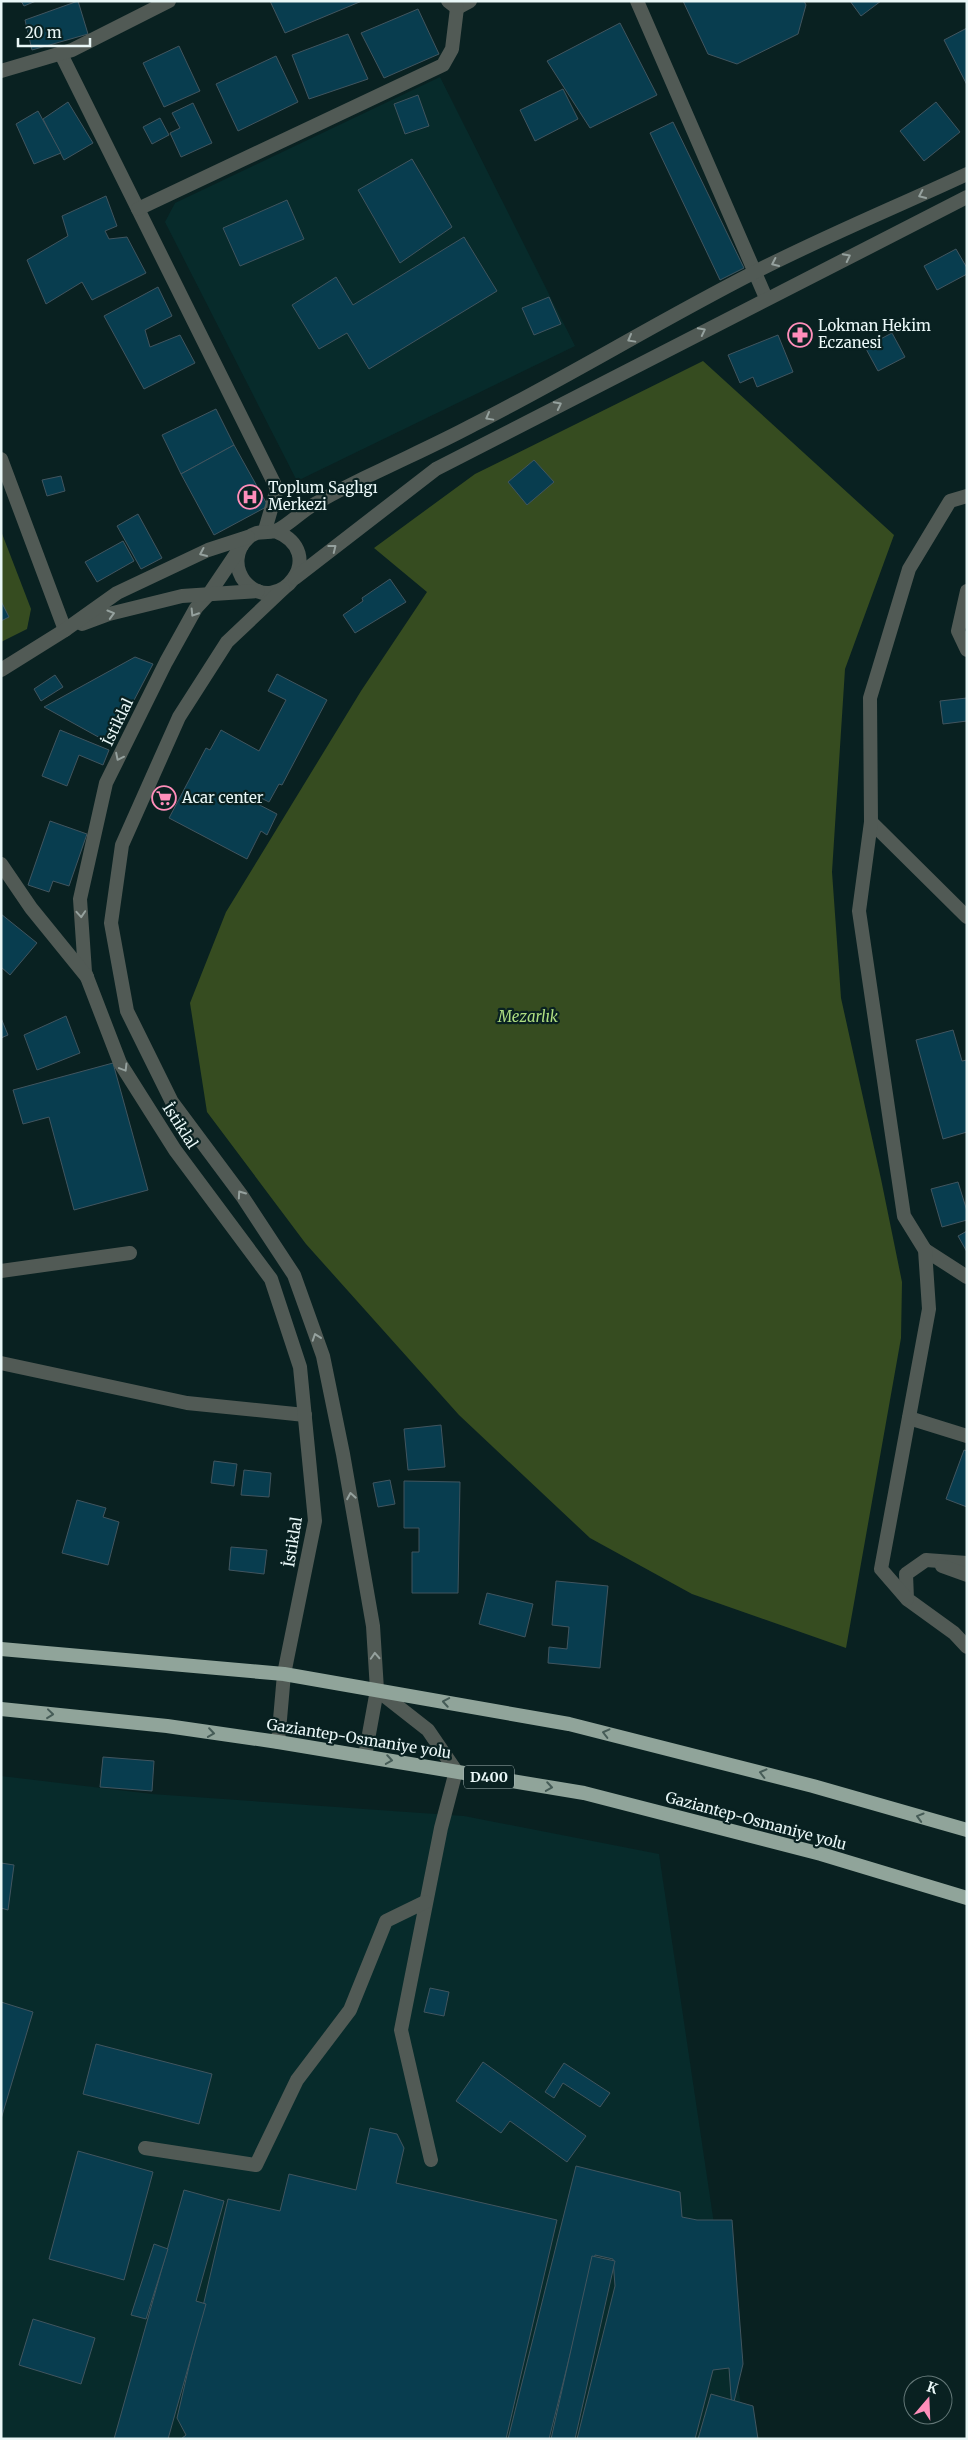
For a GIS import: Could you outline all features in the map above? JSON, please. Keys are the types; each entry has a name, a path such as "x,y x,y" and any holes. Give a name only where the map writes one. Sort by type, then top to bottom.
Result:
{"highway":[{"path":"1,1649 284,1674 569,1724 813,1786 967,1830"},
{"name":"Gaziantep-Osmaniye yolu","path":"1,1709 167,1726 278,1742 584,1793 821,1854 967,1898"}],"street":[{"path":"1,71 72,50 169,1"},
{"path":"138,209 443,65 452,49 452,5 470,1"},
{"path":"637,1 766,298"},
{"path":"60,54 277,489 270,530"},
{"path":"1,670 65,630 117,593 208,550 245,541 270,530 310,506 474,425 754,272 967,174"},
{"path":"365,1756 377,1690 373,1626 343,1454 323,1356 294,1275 242,1196 172,1102 127,1011 111,923 122,845 179,717 227,642 295,578 436,469 766,298 967,197"},
{"path":"1,459 65,630"},
{"path":"967,496 950,501 909,569 870,698 871,822 859,911 904,1216 925,1250 967,1277"},
{"path":"270,530 292,541 298,550 300,562 295,578"},
{"path":"245,541 237,556 237,566 240,576 248,586 258,591"},
{"name":"İstiklal","path":"245,541 209,594 196,608 166,662 106,783 80,899 87,978 120,1063 175,1150 271,1279 300,1367 315,1521 284,1674 278,1742"},
{"path":"65,630 109,614 182,596 258,591 272,592 283,589"},
{"path":"967,591 958,631 967,650"},
{"path":"871,822 967,916"},
{"path":"1,864 31,908 87,978"},
{"path":"925,1250 929,1309 881,1569 907,1599 954,1633 967,1647"},
{"path":"1,1271 130,1253"},
{"path":"1,1364 187,1403 304,1415"},
{"path":"909,1418 967,1436"},
{"path":"907,1599 906,1574 926,1560 967,1563"},
{"path":"926,1560 967,1575"},
{"path":"377,1690 428,1730 456,1771 441,1828 401,2030 432,2160"},
{"path":"145,2148 256,2165 297,2080 350,2010 386,1921 426,1902"}],"shaded area":[{"path":"440,77 575,346 297,481 165,222 175,203"},
{"path":"1,1776 152,1794 464,1816 659,1854 746,2439 1,2439"}],"green space":[{"name":"Mezarlık","path":"703,361 894,535 845,669 832,872 841,998 902,1282 901,1338 846,1648 692,1594 590,1538 459,1415 306,1244 207,1112 190,1003 226,912 361,691 427,592 374,548 475,474"},
{"path":"1,531 31,609 27,629 1,642"}],"building":[{"path":"21,1 36,1 24,6"},
{"path":"78,1 88,34 32,50 25,20"},
{"path":"270,1 362,1 285,33"},
{"path":"683,1 804,1 806,5 798,34 737,64 708,54"},
{"path":"850,1 881,1 861,16"},
{"path":"418,9 439,54 384,78 361,33"},
{"path":"620,23 657,95 590,128 547,61"},
{"path":"967,28 967,85 944,40"},
{"path":"348,34 368,79 309,99 292,55"},
{"path":"179,46 200,91 164,107 143,63"},
{"path":"276,56 298,102 238,131 216,84"},
{"path":"563,89 578,119 535,141 520,110"},
{"path":"418,95 429,126 405,134 394,104"},
{"path":"68,102 93,143 64,160 43,119"},
{"path":"936,102 960,132 924,161 900,131"},
{"path":"193,103 212,143 181,157 170,133 180,128 172,113"},
{"path":"38,111 61,153 34,164 16,124"},
{"path":"160,118 169,135 152,144 143,127"},
{"path":"673,122 744,268 720,280 650,133"},
{"path":"412,159 452,227 400,263 358,190"},
{"path":"106,196 117,226 105,231 109,239 127,237 146,273 92,300 82,282 46,304 27,260 68,236 62,216"},
{"path":"287,200 304,239 240,266 223,228"},
{"path":"464,237 497,291 369,369 347,333 319,349 292,305 336,277 353,305"},
{"path":"956,249 967,268 967,274 937,290 924,266"},
{"path":"158,287 172,316 145,330 150,347 180,335 195,363 144,389 104,316"},
{"path":"549,297 561,324 534,335 522,308"},
{"path":"892,333 905,357 878,371 865,347"},
{"path":"778,335 793,372 757,387 753,377 740,383 728,355"},
{"path":"216,409 234,445 181,474 162,435"},
{"path":"234,445 268,506 214,535 181,474"},
{"path":"534,460 554,482 527,505 508,482"},
{"path":"61,476 65,491 47,496 42,480"},
{"path":"138,514 162,558 141,569 117,526"},
{"path":"123,541 134,561 97,582 85,562"},
{"path":"390,579 406,602 355,633 343,615 363,601 362,598"},
{"path":"1,601 9,617 1,621"},
{"path":"135,657 153,664 111,744 44,707"},
{"path":"277,674 327,700 282,785 279,784 269,802 255,795 252,801 277,814 267,835 261,831 247,859 169,818 206,748 210,750 221,730 259,751 286,700 268,691"},
{"path":"55,675 63,687 41,701 34,689"},
{"path":"967,698 967,721 943,724 940,701"},
{"path":"60,730 109,750 103,765 79,755 67,786 42,776"},
{"path":"50,821 87,834 69,886 53,881 49,892 28,885"},
{"path":"1,914 37,943 10,975 1,967"},
{"path":"66,1016 80,1053 37,1070 24,1035"},
{"path":"1,1018 8,1035 1,1038"},
{"path":"953,1030 962,1061 967,1060 967,1132 943,1139 916,1040"},
{"path":"113,1063 148,1190 74,1210 49,1117 23,1124 13,1090"},
{"path":"958,1182 967,1211 967,1220 942,1227 931,1189"},
{"path":"967,1231 967,1252 958,1236"},
{"path":"441,1425 445,1467 408,1470 404,1429"},
{"path":"964,1450 967,1451 967,1507 946,1499"},
{"path":"214,1461 237,1464 234,1486 211,1483"},
{"path":"244,1470 271,1473 269,1497 241,1495"},
{"path":"390,1480 395,1504 378,1507 373,1483"},
{"path":"404,1481 460,1482 458,1593 412,1593 412,1552 419,1552 419,1528 404,1528"},
{"path":"77,1500 106,1508 103,1517 119,1522 108,1565 62,1553"},
{"path":"231,1547 267,1550 264,1574 229,1570"},
{"path":"556,1581 608,1586 600,1668 548,1663 549,1647 567,1649 569,1627 552,1625"},
{"path":"487,1593 533,1604 525,1637 479,1624"},
{"path":"103,1757 154,1761 152,1791 100,1787"},
{"path":"1,1863 14,1865 8,1910 1,1908"},
{"path":"430,1988 449,1992 444,2016 424,2012"},
{"path":"1,2002 33,2012 1,2119"},
{"path":"96,2044 212,2074 199,2124 83,2094"},
{"path":"483,2062 586,2136 567,2162 510,2121 501,2133 456,2101"},
{"path":"564,2063 610,2093 600,2107 563,2083 554,2098 545,2092"},
{"path":"370,2128 397,2134 404,2148 396,2183 557,2220 506,2439 181,2439 186,2435 177,2418 228,2199 280,2211 289,2174 356,2190"},
{"path":"78,2151 153,2172 124,2280 49,2259"},
{"path":"576,2166 680,2192 682,2217 697,2220 732,2220 743,2364 732,2410 729,2368 713,2370 695,2439 577,2439 615,2286 613,2259 595,2255 549,2439 508,2439"},
{"path":"184,2190 224,2201 196,2301 206,2304 168,2439 114,2439"},
{"path":"154,2244 168,2249 146,2319 131,2315"},
{"path":"592,2256 615,2261 575,2439 551,2439"},
{"path":"33,2319 95,2338 81,2384 19,2365"},
{"path":"711,2394 753,2406 758,2439 698,2439"}],"place":[{"name":"Lokman Hekim Eczanesi","path":"800,335"},
{"name":"Toplum Saglıgı Merkezi","path":"250,497"},
{"name":"Acar center","path":"164,798"}]}
